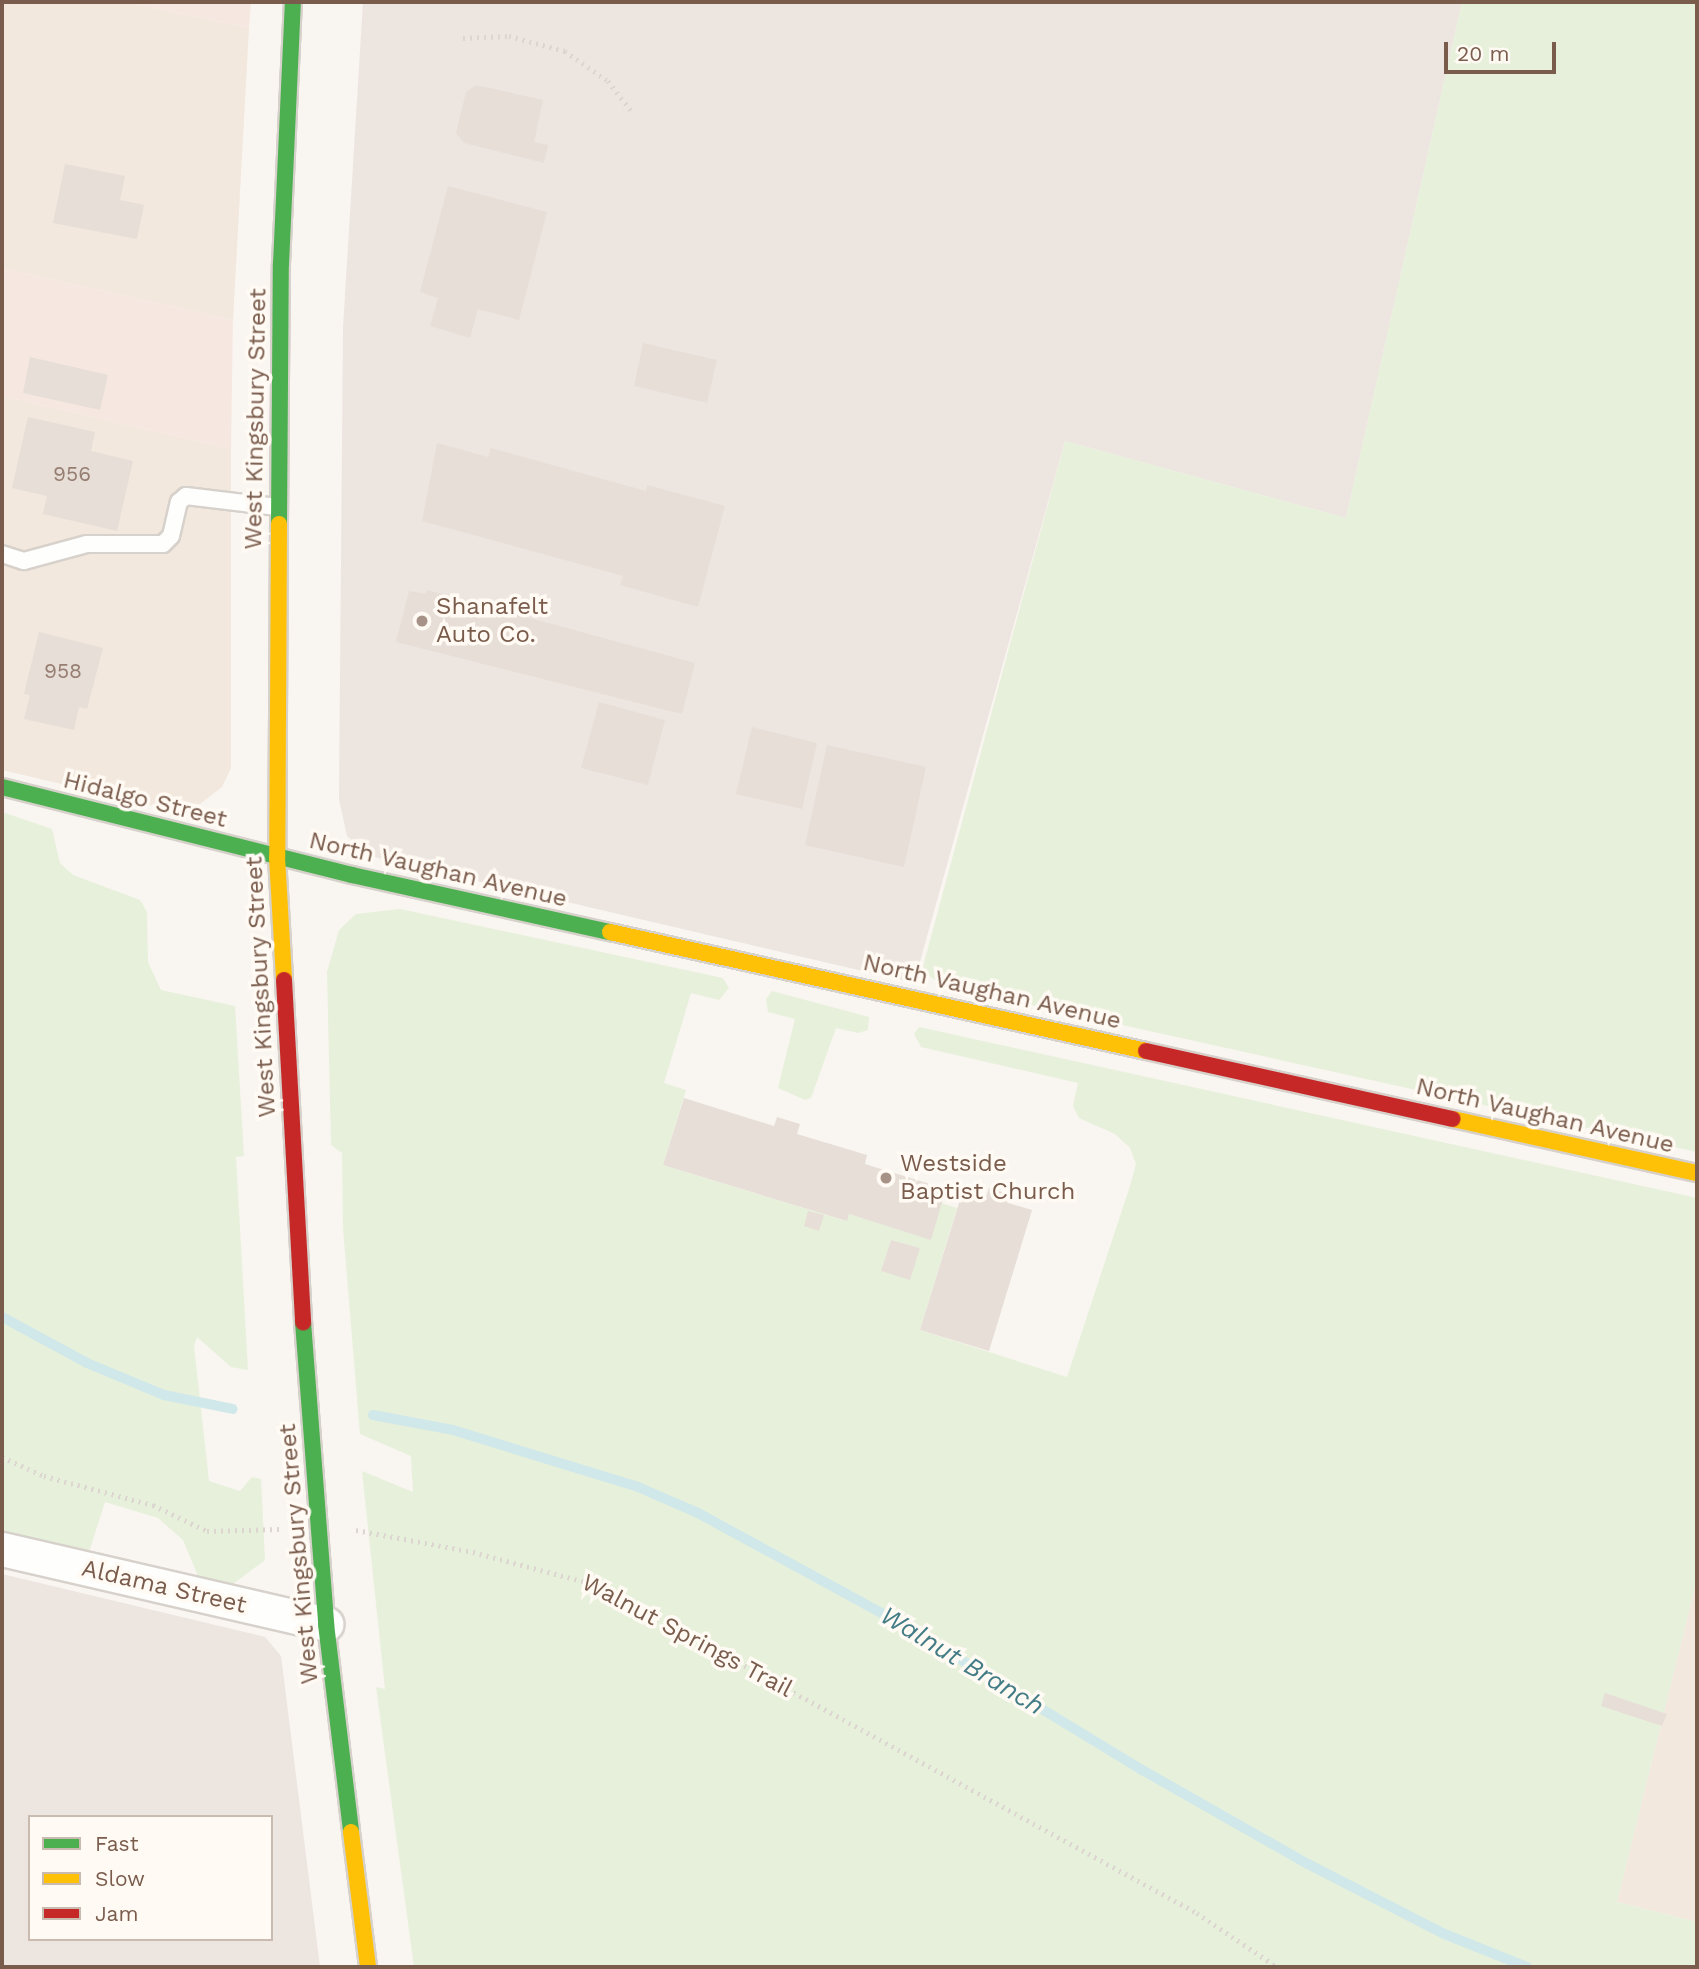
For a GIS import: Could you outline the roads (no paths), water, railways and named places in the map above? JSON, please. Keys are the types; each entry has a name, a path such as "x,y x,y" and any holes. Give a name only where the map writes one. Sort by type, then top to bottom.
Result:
{"main road":[{"name":"West Kingsbury Street","path":"293,2 281,264 277,507 277,857 304,1343 326,1625 369,1967"},
{"name":"Hidalgo Street","path":"2,787 277,857"},
{"name":"North Vaughan Avenue","path":"277,857 1697,1173"}],"street":[{"name":"Aldama Street","path":"2,1549 326,1625"}],"lane":[{"path":"2,554 24,561 87,544 163,544 170,536 179,502 186,496 277,507"}],"waterway":[{"name":"Walnut Branch","path":"2,1317 87,1363 164,1395 233,1409"},
{"name":"Walnut Branch","path":"373,1415 453,1430 638,1487 698,1513 907,1627 1144,1771 1308,1864 1442,1933 1527,1967"}],"place":[{"name":"Shanafelt Auto Co.","path":"422,621"},
{"name":"Westside Baptist Church","path":"886,1178"}]}
